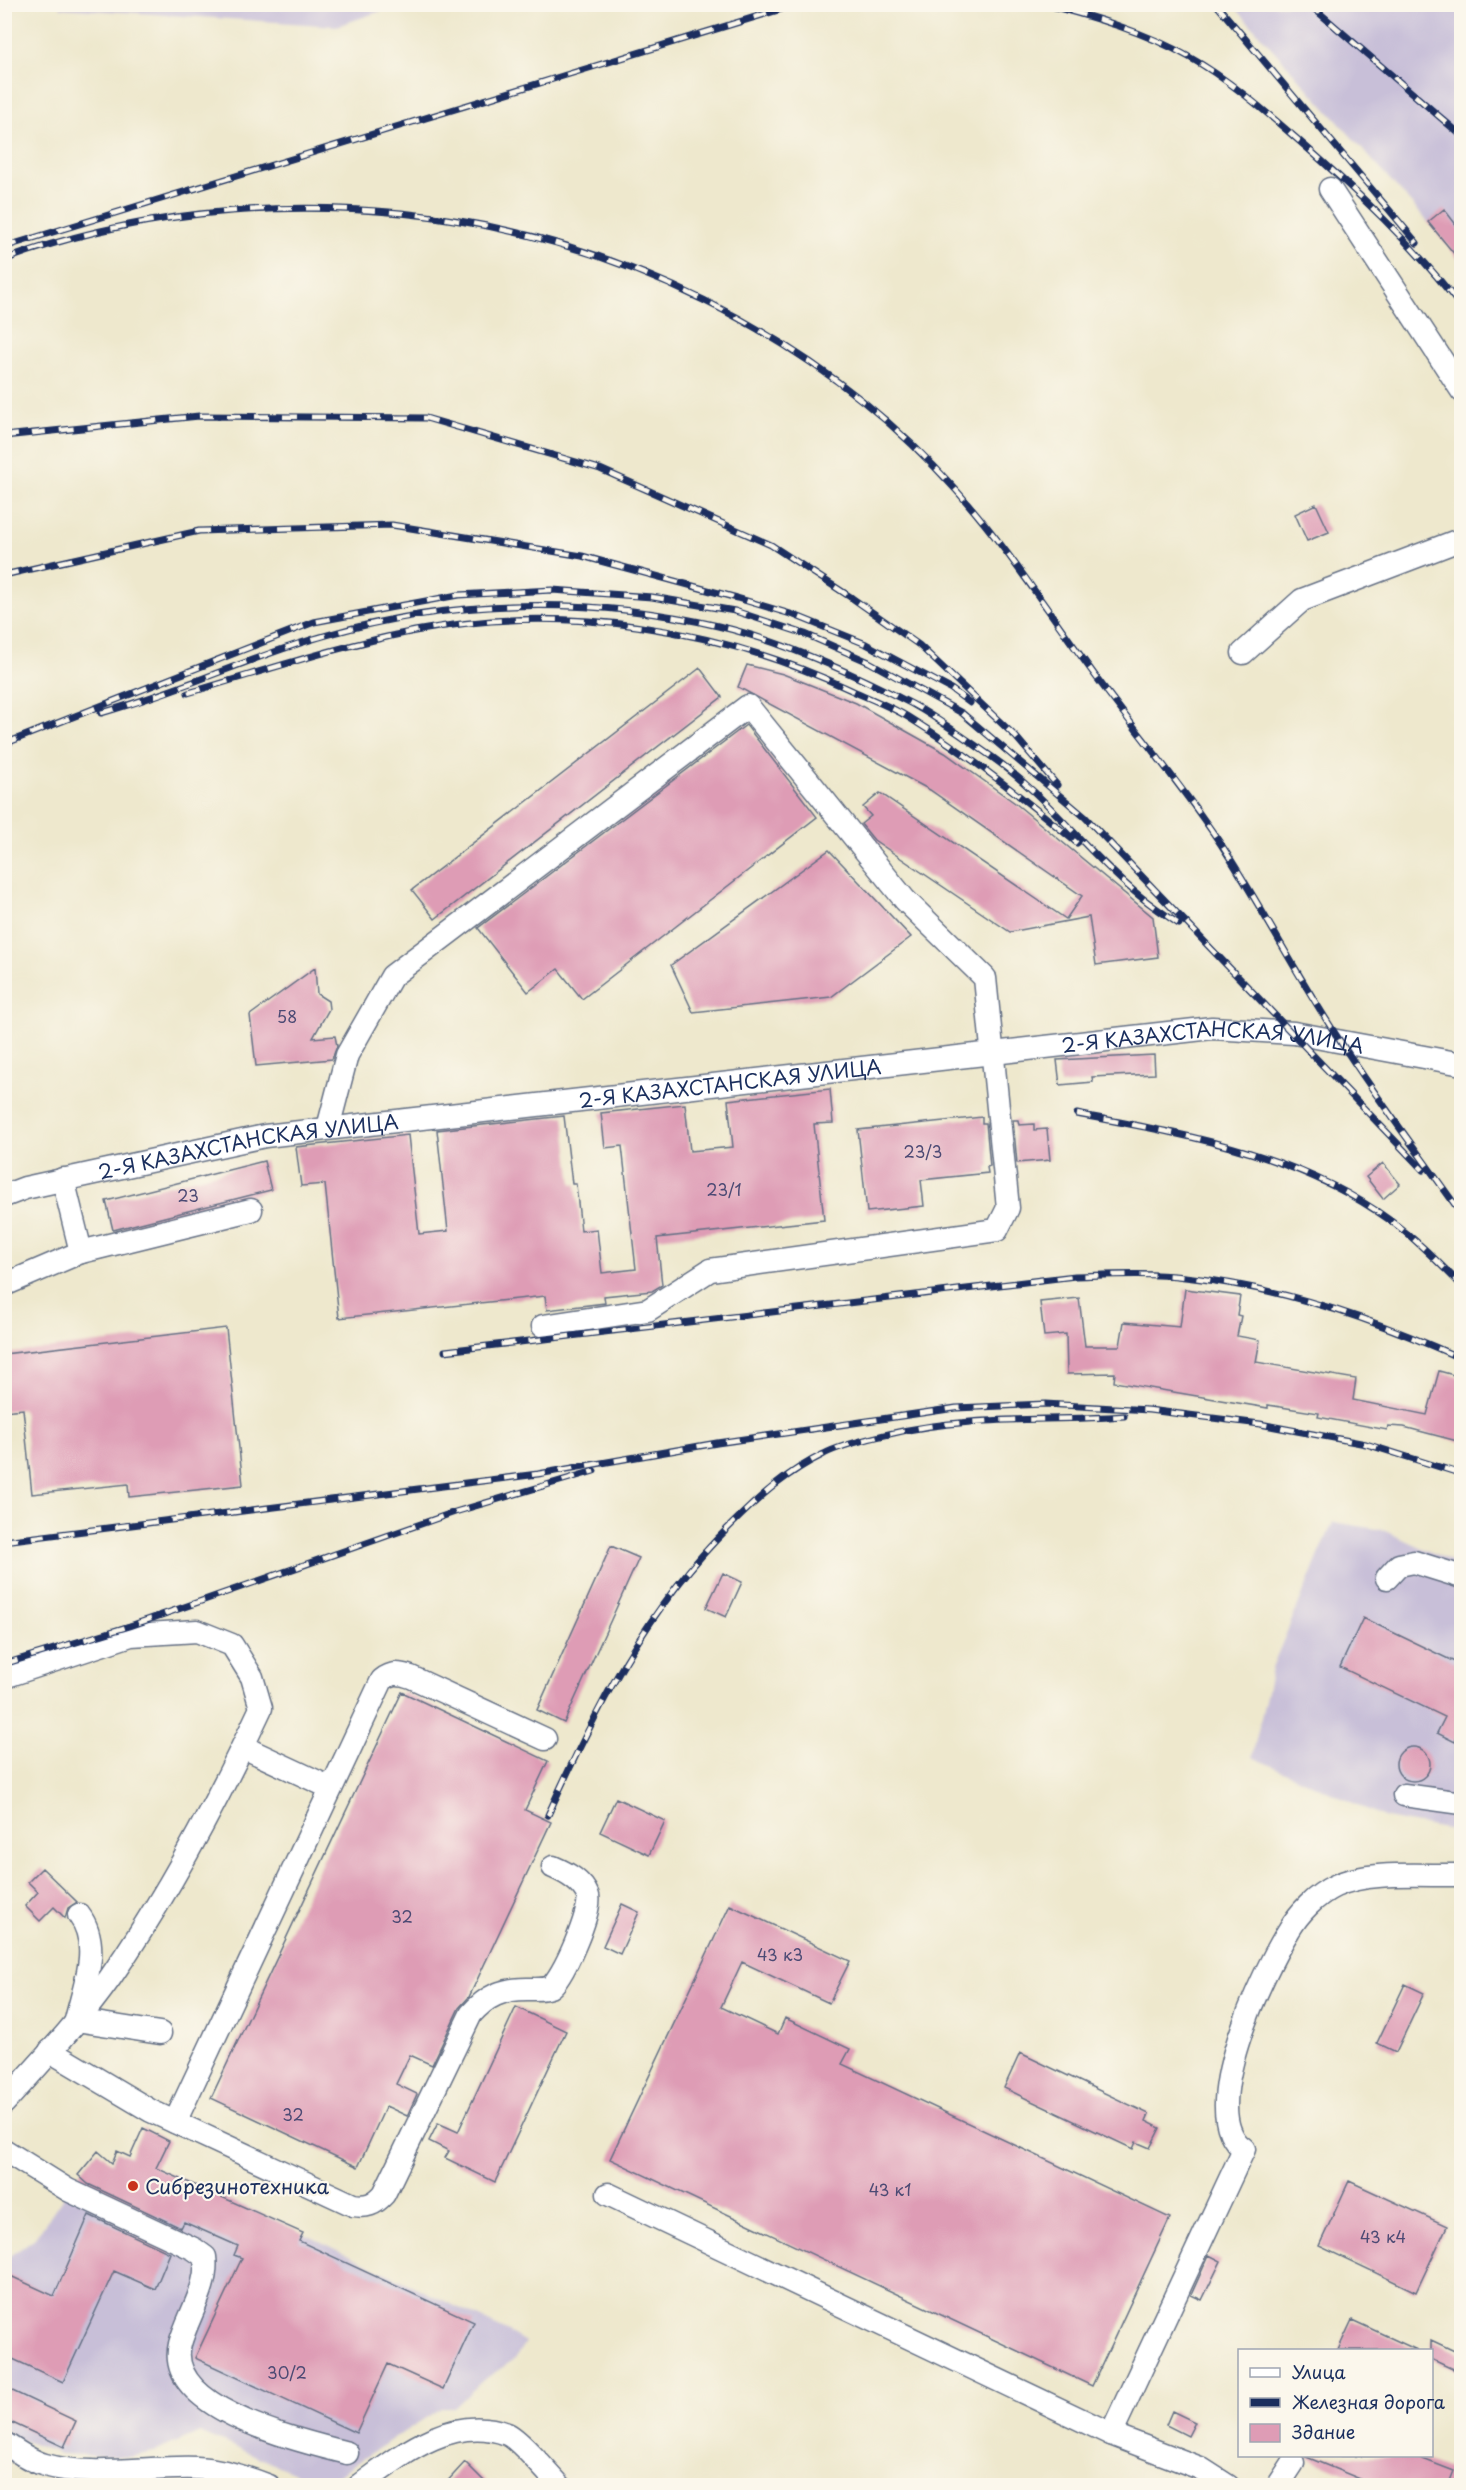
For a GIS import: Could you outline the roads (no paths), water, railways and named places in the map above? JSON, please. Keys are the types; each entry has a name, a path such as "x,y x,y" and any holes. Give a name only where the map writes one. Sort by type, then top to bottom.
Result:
{"street":[{"path":"1330,189 1461,391"},
{"path":"1244,653 1302,600 1461,539"},
{"path":"328,1128 347,1055 392,976 747,706 905,900 986,978 1008,1208 997,1230 710,1270 648,1310 543,1326"},
{"name":"2-Я КАЗАХСТАНСКАЯ УЛИЦА","path":"4,1196 25,1188 63,1179 265,1136 994,1051 1212,1028 1294,1033 1461,1064"},
{"path":"63,1179 81,1252"},
{"path":"4,1285 81,1252 251,1210"},
{"path":"1387,1578 1399,1565 1414,1562 1461,1577"},
{"path":"4,1677 131,1635 197,1631 232,1645 252,1677 261,1708 192,1848 109,1979 4,2103"},
{"path":"175,2122 382,1680 389,1674 398,1673 411,1677 545,1739"},
{"path":"243,1747 331,1788"},
{"path":"1404,1795 1461,1803"},
{"path":"50,2051 151,2111 352,2205 365,2207 376,2203 384,2193 471,2014 483,2000 497,1993 512,1989 542,1989 557,1982 588,1912 589,1898 582,1886 567,1873 553,1868"},
{"path":"1111,2434 1244,2149 1233,2142 1227,2123 1226,2090 1232,2060 1254,1999 1289,1929 1311,1903 1335,1886 1374,1876 1461,1875"},
{"path":"76,2020 88,1970 91,1945 88,1927 79,1915"},
{"path":"76,2020 160,2033"},
{"path":"4,2150 68,2190 194,2249 205,2257 207,2271 180,2346 181,2371 188,2385 222,2409 250,2423 347,2453"},
{"path":"608,2194 1111,2434 1200,2469 1228,2486"},
{"path":"359,2486 406,2452 460,2430 486,2430 509,2434 560,2486"},
{"path":"4,2443 20,2454 45,2465 78,2469 199,2468 246,2477 268,2486"},
{"path":"1278,2486 1293,2463"}],"railway":[{"path":"4,247 798,4"},
{"path":"1044,4 1100,20 1155,40 1203,65 1231,85 1285,128 1363,199 1405,241 1462,308"},
{"path":"1216,4 1417,243"},
{"path":"1309,4 1462,136"},
{"path":"4,260 100,231 200,214 301,208 401,213 479,224 556,243 631,268 704,300 774,339 840,383 901,434 956,490 993,534 1094,674 1211,829 1340,1041 1456,1206"},
{"path":"4,436 199,416 426,418 600,469 771,545 852,598 919,645 1016,737 1057,785"},
{"path":"4,575 199,531 392,525 582,556 794,615 866,644 951,689 970,703"},
{"path":"4,744 314,622 458,595 552,590 652,597 735,611 805,634 869,662 962,713 1085,817 1423,1170"},
{"path":"101,713 327,635 424,614 473,608 571,606 669,616 742,632 792,649 866,681 922,710 1012,772 1048,805 1117,876 1146,901 1179,924"},
{"path":"188,693 329,651 415,631 471,623 527,620 582,621 638,626 693,636 747,650 800,668 894,709 974,761 1077,843"},
{"path":"1077,1114 1200,1139 1280,1163 1318,1179 1355,1198 1391,1221 1419,1244 1462,1286"},
{"path":"445,1351 1075,1276 1144,1275 1221,1282 1292,1297 1361,1318 1462,1359"},
{"path":"4,1541 538,1474 717,1443 956,1408 1045,1404 1149,1410 1260,1424 1366,1444 1462,1474"},
{"path":"548,1815 605,1698 649,1625 701,1557 774,1485 811,1461 839,1447 919,1428 1006,1420 1124,1416"},
{"path":"4,1664 130,1626 455,1512 594,1471"}],"place":[{"name":"Сибрезинотехника","path":"133,2186"}]}
